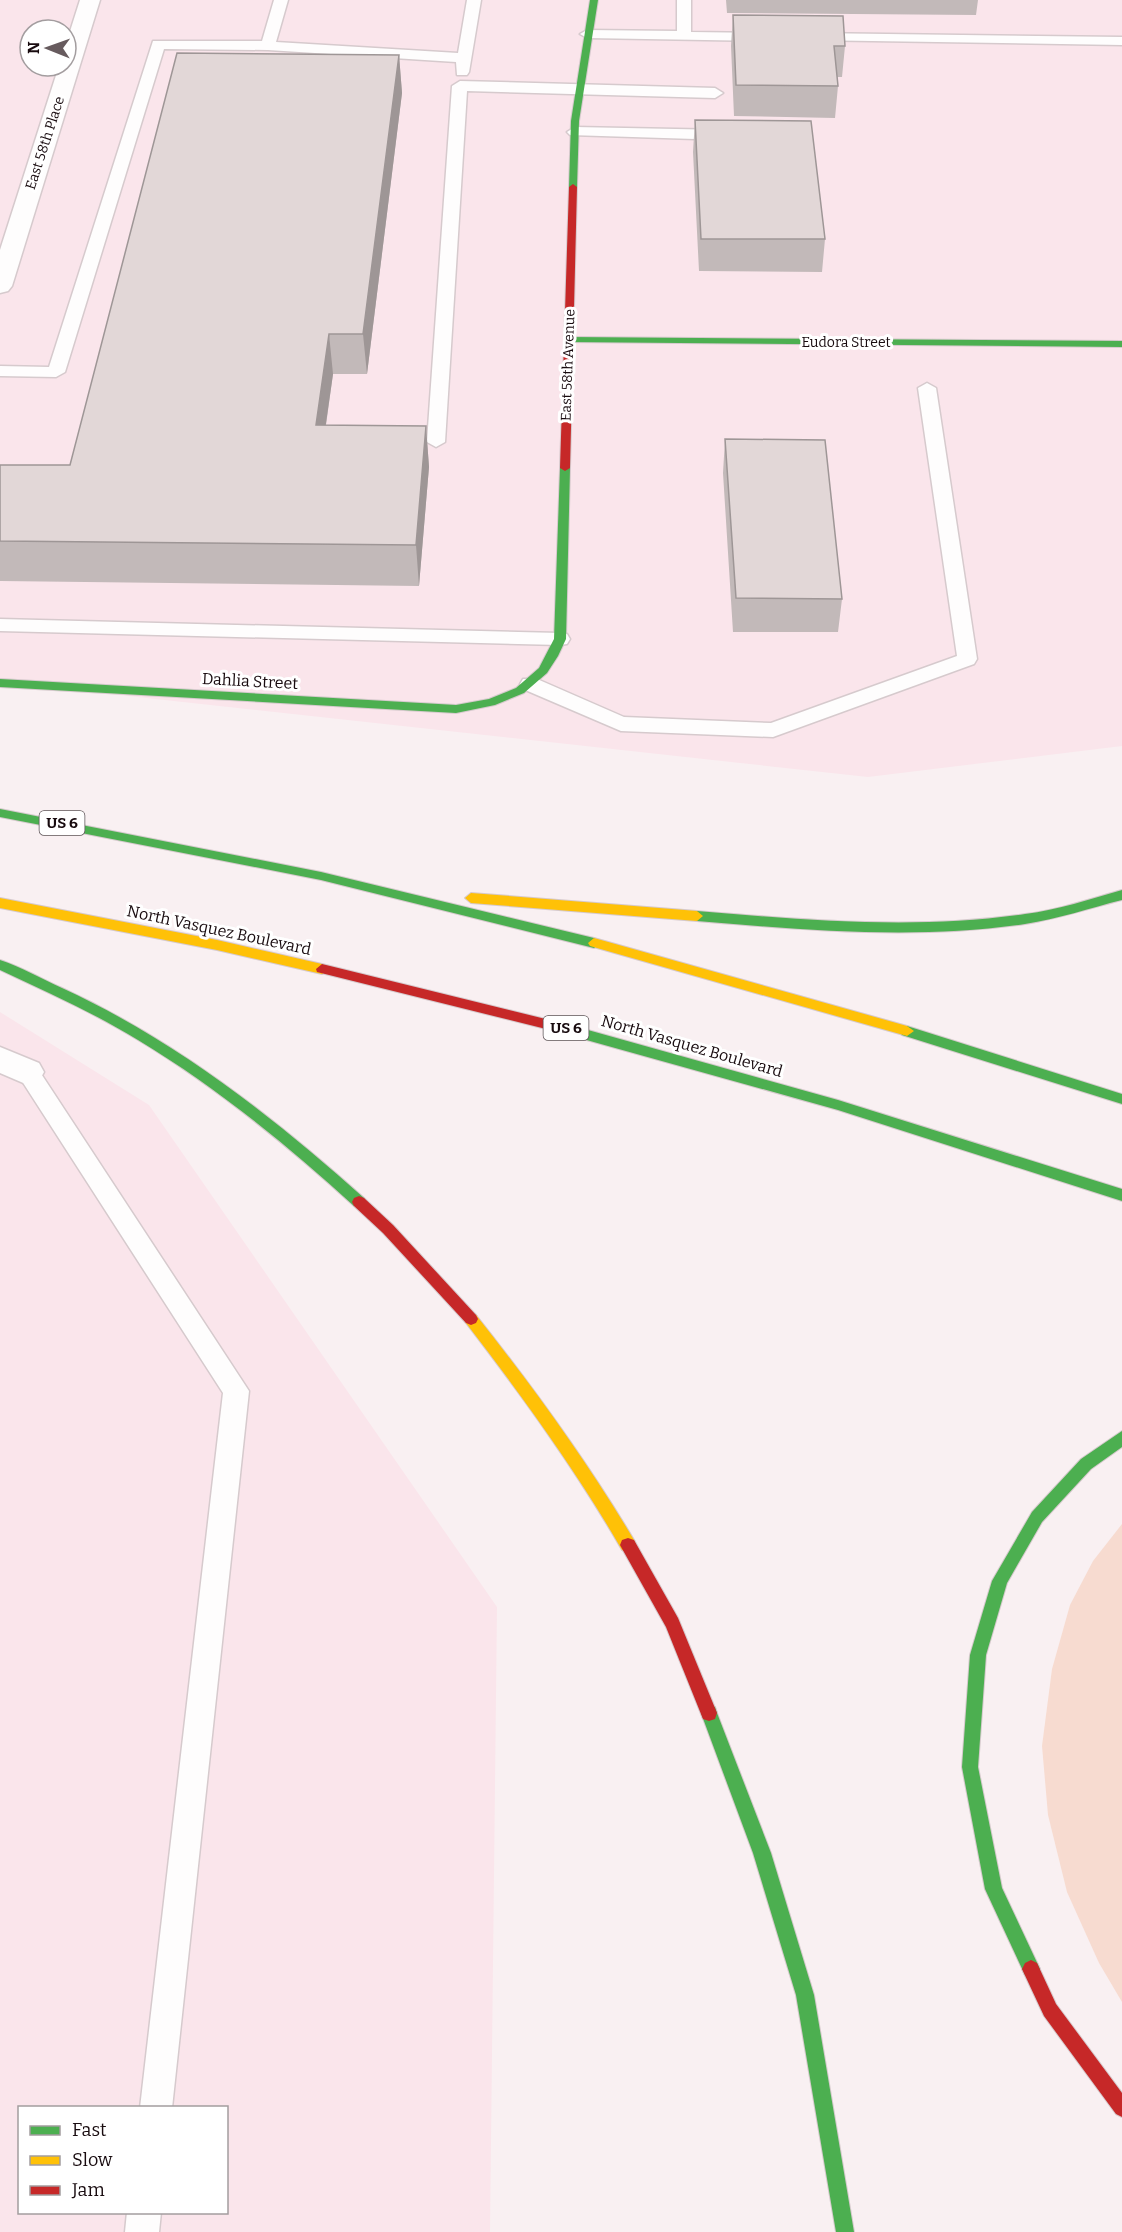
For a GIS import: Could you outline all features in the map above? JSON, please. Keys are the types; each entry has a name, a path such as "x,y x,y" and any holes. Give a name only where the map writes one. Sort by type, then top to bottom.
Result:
{"main road":[{"name":"East 58th Avenue","path":"497,701 530,684 546,669 560,639 575,132 587,34 594,0"},
{"name":"Eudora Street","path":"569,340 1122,344"},
{"name":"Dahlia Street","path":"0,683 456,709 497,701"},
{"path":"33,806 123,835"},
{"name":"US 6","path":"0,813 123,835 370,889 613,950 850,1014 1122,1099"},
{"path":"370,889 793,924 899,927 954,926 1026,919 1122,895"},
{"name":"North Vasquez Boulevard","path":"0,903 217,945 515,1014 838,1105 1122,1195"},
{"path":"0,965 58,989 162,1046 263,1117 345,1185 433,1275 534,1399 595,1486 668,1614 750,1811 805,1996 845,2232"},
{"path":"1122,1438 1086,1464 1037,1517 1000,1581 978,1655 970,1767 994,1888 1050,2010 1122,2108"}],"street":[{"name":"East 58th Place","path":"0,286 90,0"}],"lane":[{"path":"268,46 281,0"},
{"path":"436,442 460,86 474,0"},
{"path":"684,0 684,36"},
{"path":"587,34 778,37"},
{"path":"802,37 1122,41"},
{"path":"0,371 56,372 158,44 268,46 464,58"},
{"path":"460,86 715,93"},
{"path":"575,132 739,136"},
{"path":"530,684 621,724 773,730 967,659 927,388"},
{"path":"0,625 560,639"},
{"path":"14,1066 236,1391 156,2106"},
{"path":"142,2232 144,2214"}],"shaded area":[{"path":"0,0 1122,0 1122,746 868,777 0,682"},
{"path":"0,1012 149,1105 497,1607 490,2232 0,2232"},
{"path":"1122,1524 1122,2002 1099,1963 1067,1892 1048,1815 1042,1746 1052,1669 1070,1605 1093,1561"}],"building":[{"path":"733,15 843,16 845,46 834,46 838,86 736,85"},
{"path":"177,53 399,55 363,334 329,334 316,425 426,426 416,545 0,541 0,465 70,465"},
{"path":"695,120 811,121 825,239 701,239"},
{"path":"725,439 825,440 842,599 736,598"}],"traffic: fast":[{"path":"573,187 575,121 594,0"},
{"path":"569,340 1122,344"},
{"path":"0,683 456,709 506,697 532,682 543,670 560,639 565,468"},
{"path":"0,813 321,876 594,943"},
{"path":"697,916 861,927 944,927 1025,919 1122,895"},
{"path":"0,965 94,1009 175,1056 270,1125 359,1202"},
{"path":"570,1030 838,1105 1122,1195"},
{"path":"907,1031 1122,1099"},
{"path":"1031,1969 994,1889 970,1767 978,1655 1000,1581 1037,1517 1086,1464 1122,1438"},
{"path":"709,1713 762,1853 805,1995 845,2232"}],"traffic: slow":[{"path":"471,898 697,916"},
{"path":"0,903 217,945 322,969"},
{"path":"594,943 907,1031"},
{"path":"471,1319 554,1429 611,1515 628,1545"}],"traffic: jam":[{"path":"565,468 573,187"},
{"path":"322,969 570,1030"},
{"path":"359,1202 388,1229 471,1319"},
{"path":"628,1545 672,1623 709,1713"},
{"path":"1031,1969 1050,2010 1122,2108"}]}
